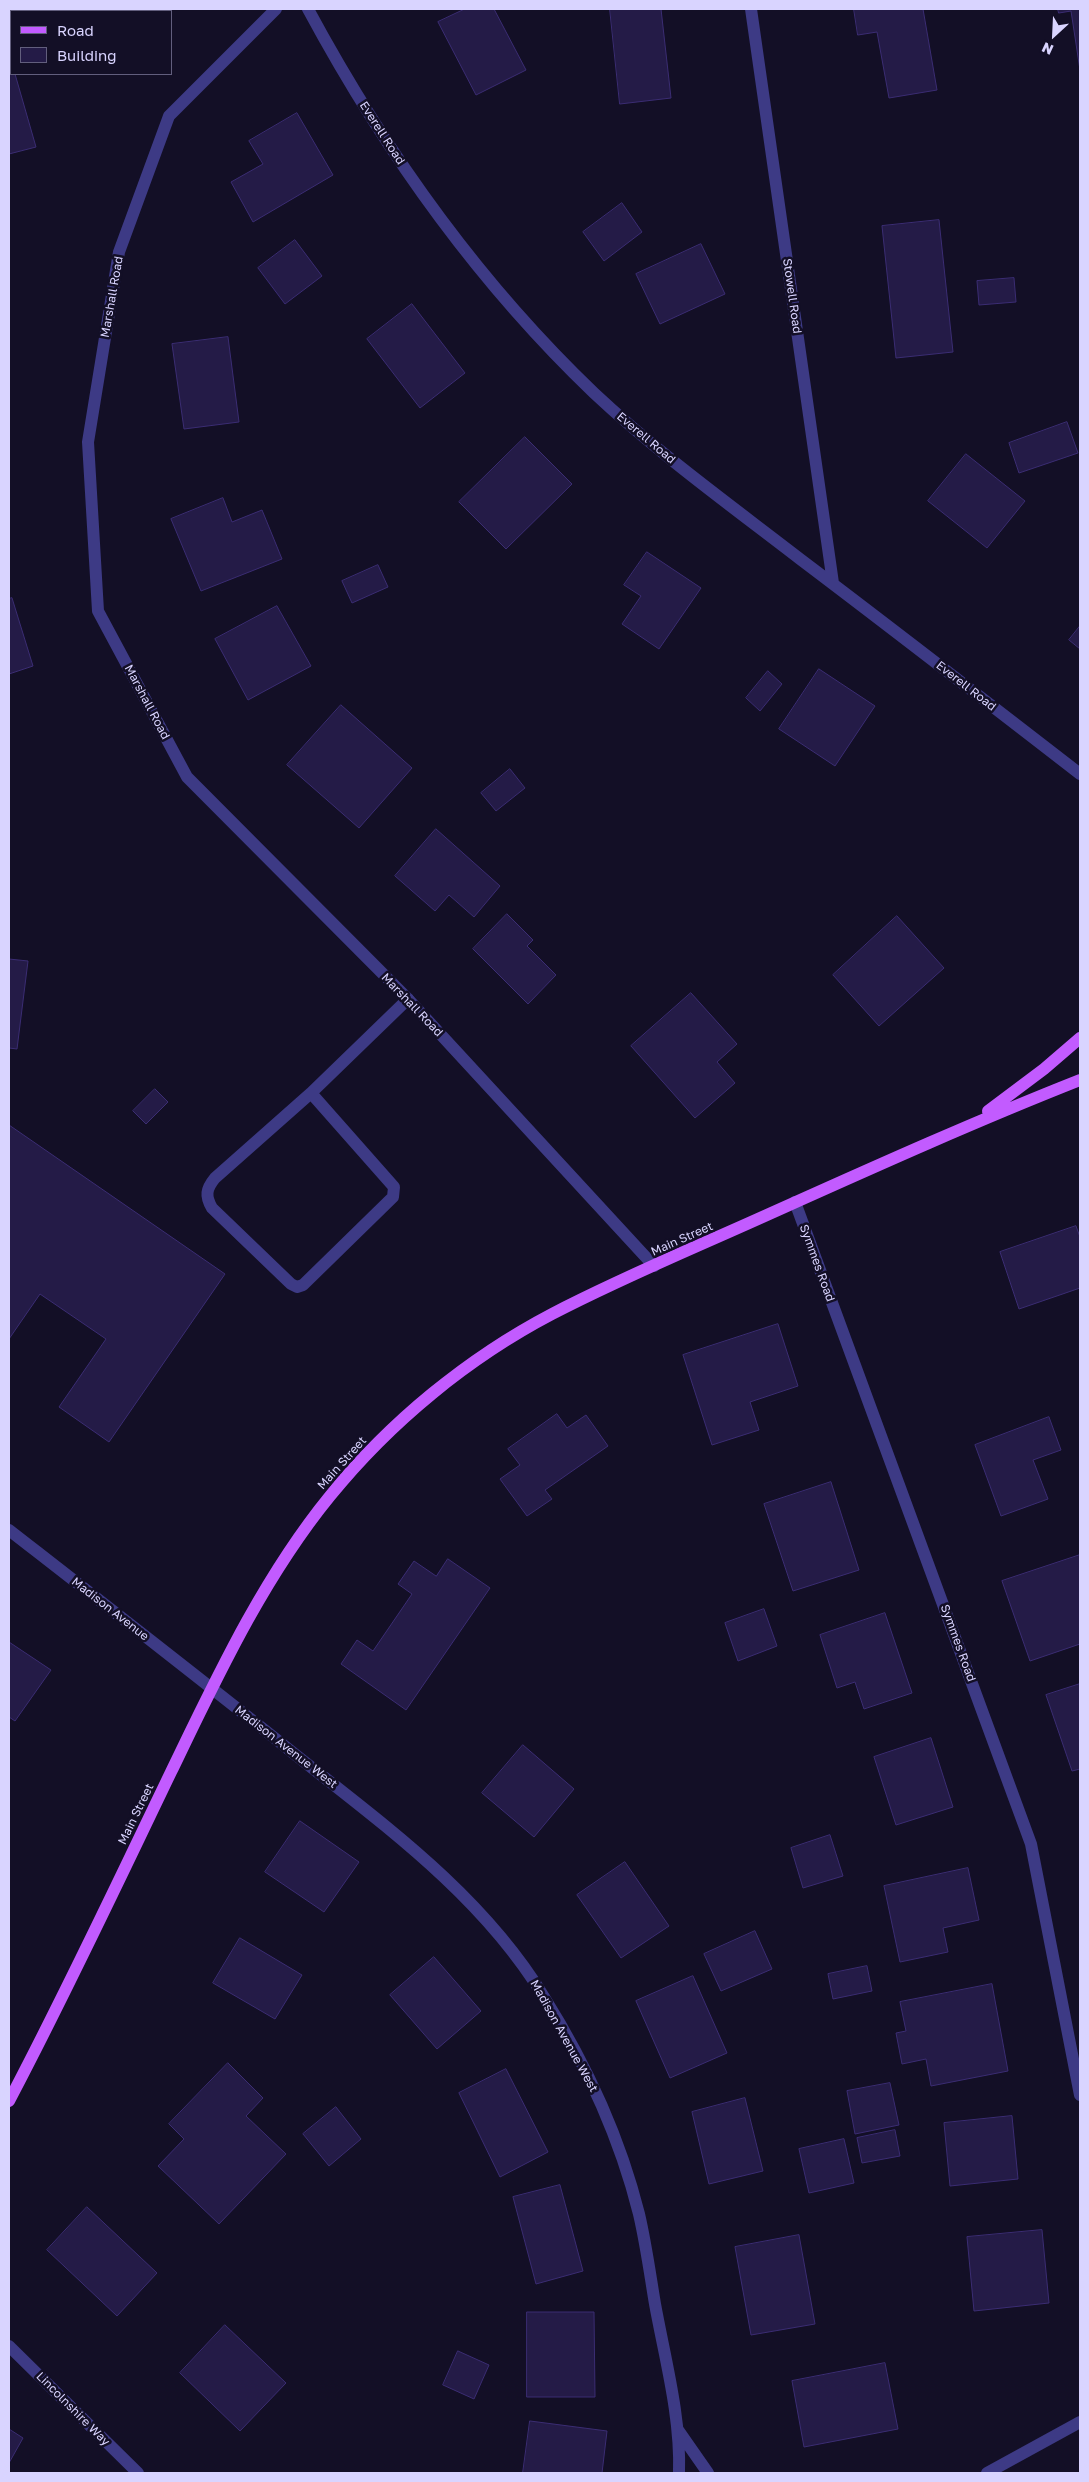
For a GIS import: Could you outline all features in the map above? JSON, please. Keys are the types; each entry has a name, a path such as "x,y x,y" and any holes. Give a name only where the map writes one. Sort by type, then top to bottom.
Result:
{"main road":[{"name":"Main Street","path":"974,1122 1044,1069 1080,1038"},
{"name":"Main Street","path":"9,2101 77,1967 212,1688 262,1597 312,1519 351,1472 380,1442 446,1384 496,1347 553,1313 974,1122 1080,1080"}],"street":[{"name":"Marshall Road","path":"276,9 168,116 120,252 88,442 98,611 187,777 408,999 654,1266"},
{"name":"Everell Road","path":"308,9 356,93 433,211 464,251 533,331 594,393 654,445 1080,774"},
{"name":"Stowell Road","path":"752,9 833,583"},
{"path":"311,1094 394,1188 395,1193 303,1285 296,1287 212,1208 206,1194 208,1186 311,1094 408,999"},
{"name":"Symmes Road","path":"795,1202 1032,1844 1080,2095"},
{"name":"Madison Avenue","path":"9,1530 212,1688"},
{"name":"Madison Avenue West","path":"212,1688 429,1862 500,1936 544,1996 581,2062 599,2100 628,2176 646,2253 677,2427 678,2473"},
{"name":"Lincolnshire Way","path":"9,2346 138,2473"},
{"path":"987,2473 1080,2422"},
{"name":"Madison Avenue West","path":"677,2427 708,2473"}],"building":[{"path":"465,9 494,9 526,70 476,95 438,22"},
{"path":"610,9 661,9 671,98 620,104"},
{"path":"854,9 923,9 937,90 889,98 877,32 858,35"},
{"path":"1058,9 1080,9 1080,70 1071,11 1059,13"},
{"path":"10,60 10,75 15,75 36,147 9,154"},
{"path":"297,113 333,175 253,222 231,182 263,164 249,141"},
{"path":"622,203 642,232 604,261 583,232"},
{"path":"939,220 953,352 896,358 882,226"},
{"path":"295,240 322,276 285,304 258,268"},
{"path":"701,244 725,294 660,324 636,274"},
{"path":"1014,278 1016,302 979,305 977,281"},
{"path":"412,304 465,373 420,408 367,339"},
{"path":"228,337 239,422 184,429 172,344"},
{"path":"1067,422 1078,453 1019,473 1009,443"},
{"path":"525,437 572,484 506,549 459,502"},
{"path":"966,454 1025,501 987,548 928,501"},
{"path":"223,498 232,522 262,510 282,559 201,591 171,519"},
{"path":"647,552 701,588 659,649 622,624 641,596 624,585"},
{"path":"378,565 388,587 352,603 342,581"},
{"path":"12,598 33,666 9,674 9,599"},
{"path":"277,606 311,666 248,700 215,639"},
{"path":"1080,626 1080,649 1069,640"},
{"path":"819,669 875,706 835,766 779,729"},
{"path":"768,671 782,684 760,711 746,698"},
{"path":"341,705 412,768 359,828 287,765"},
{"path":"510,769 525,788 496,811 481,793"},
{"path":"436,829 500,886 474,917 449,895 435,911 395,876"},
{"path":"507,914 533,940 527,946 556,975 528,1004 473,949"},
{"path":"897,916 944,968 879,1026 833,975"},
{"path":"9,959 28,961 17,1049 9,1048"},
{"path":"691,993 737,1044 717,1062 735,1083 695,1118 631,1046"},
{"path":"155,1089 168,1102 146,1124 133,1111"},
{"path":"9,1125 225,1274 109,1442 59,1407 106,1339 40,1294 9,1339"},
{"path":"1076,1226 1080,1237 1080,1288 1019,1309 1000,1252"},
{"path":"778,1324 798,1386 750,1402 759,1430 712,1445 683,1355"},
{"path":"557,1414 567,1428 586,1415 608,1446 545,1490 552,1499 527,1516 500,1479 520,1465 508,1449"},
{"path":"1049,1417 1061,1450 1033,1460 1048,1499 1001,1516 975,1445"},
{"path":"831,1482 859,1570 793,1591 764,1504"},
{"path":"1080,1555 1080,1644 1030,1661 1002,1581"},
{"path":"448,1559 490,1588 406,1710 341,1664 357,1640 373,1651 412,1594 398,1584 414,1561 436,1576"},
{"path":"764,1609 777,1646 738,1661 725,1623"},
{"path":"885,1613 912,1693 864,1709 855,1682 837,1688 820,1635"},
{"path":"9,1642 51,1670 15,1721 9,1717"},
{"path":"1080,1684 1080,1769 1072,1771 1046,1695"},
{"path":"931,1738 953,1807 896,1825 874,1757"},
{"path":"523,1745 574,1789 534,1837 482,1793"},
{"path":"300,1821 359,1862 324,1912 265,1872"},
{"path":"830,1835 843,1876 803,1888 791,1848"},
{"path":"625,1862 669,1926 621,1958 577,1895"},
{"path":"968,1868 979,1920 943,1928 948,1952 900,1962 884,1886"},
{"path":"755,1931 772,1969 721,1991 704,1954"},
{"path":"240,1938 302,1975 275,2019 213,1983"},
{"path":"434,1957 481,2011 437,2049 390,1995"},
{"path":"867,1966 872,1991 833,1999 828,1974"},
{"path":"693,1976 727,2053 670,2078 636,2001"},
{"path":"992,1984 1008,2071 931,2086 926,2059 902,2064 896,2033 906,2031 900,2002"},
{"path":"228,2063 263,2098 246,2116 286,2154 219,2224 158,2166 184,2139 169,2124"},
{"path":"506,2069 548,2152 500,2177 459,2093"},
{"path":"890,2083 899,2125 855,2134 847,2091"},
{"path":"745,2098 763,2171 709,2184 692,2112"},
{"path":"336,2107 361,2139 329,2166 303,2134"},
{"path":"1012,2116 1018,2179 950,2186 944,2123"},
{"path":"895,2130 900,2156 862,2163 857,2138"},
{"path":"844,2139 854,2183 809,2193 799,2149"},
{"path":"560,2185 583,2271 536,2284 513,2197"},
{"path":"87,2207 157,2273 117,2316 47,2250"},
{"path":"1042,2230 1049,2303 974,2311 967,2237"},
{"path":"799,2235 815,2324 751,2335 735,2247"},
{"path":"527,2312 594,2312 595,2397 527,2397"},
{"path":"225,2325 286,2383 240,2431 180,2373"},
{"path":"458,2351 489,2365 474,2399 443,2385"},
{"path":"885,2363 898,2429 804,2447 792,2381"},
{"path":"530,2421 607,2431 602,2473 523,2473"},
{"path":"9,2429 23,2438 9,2463"}]}
